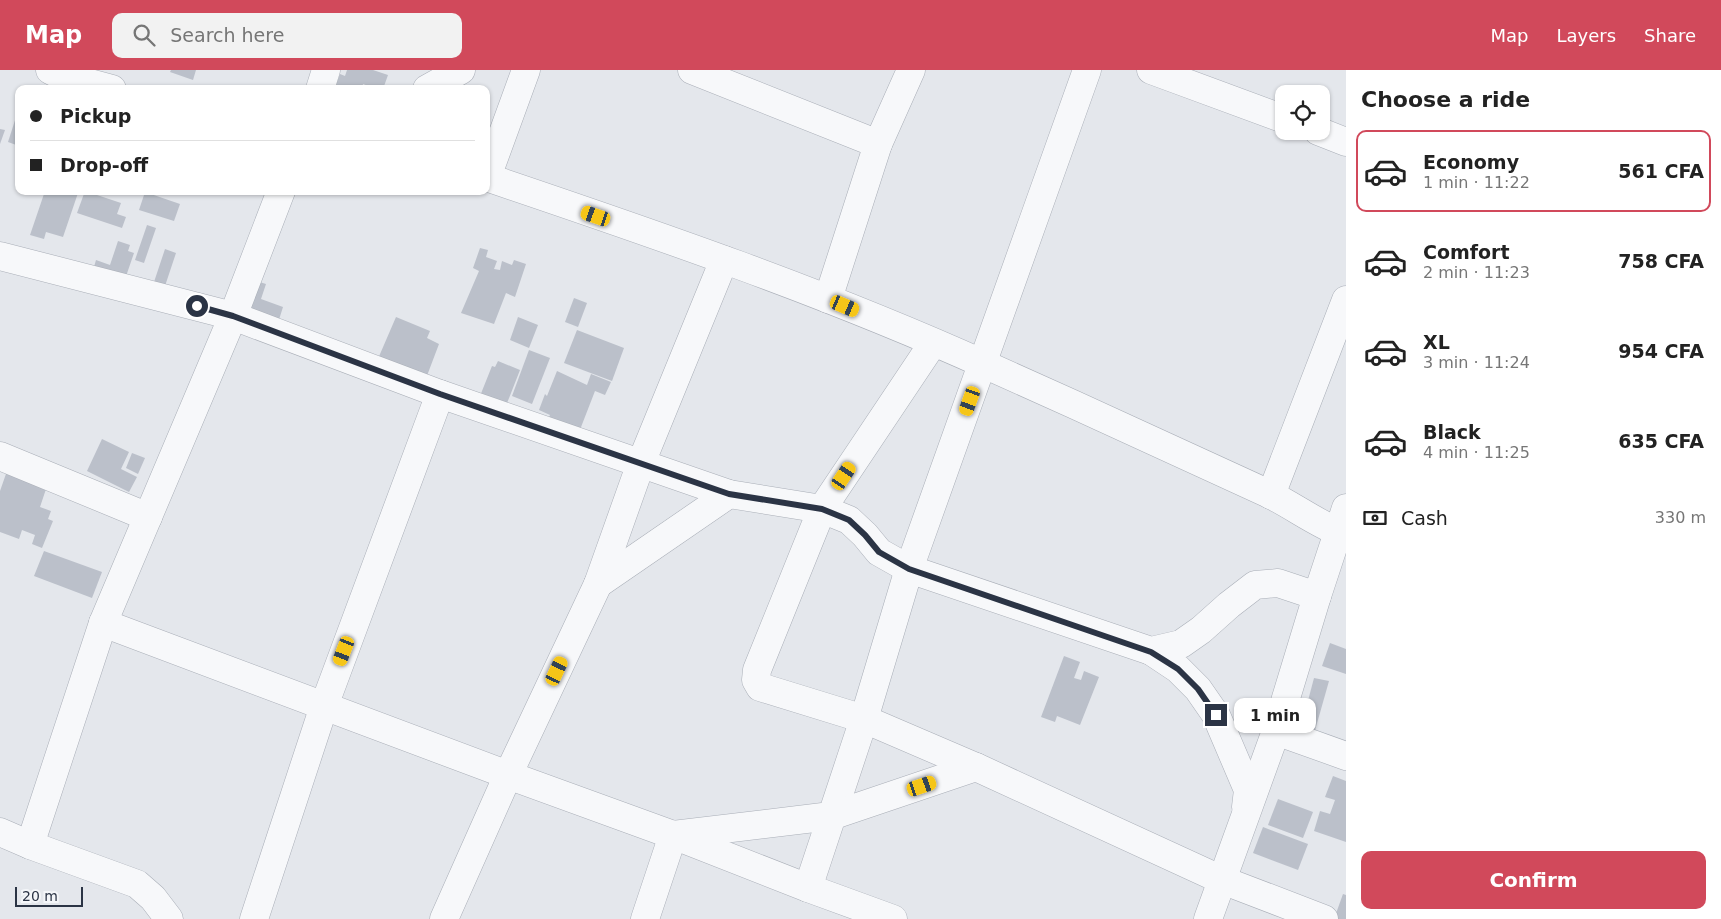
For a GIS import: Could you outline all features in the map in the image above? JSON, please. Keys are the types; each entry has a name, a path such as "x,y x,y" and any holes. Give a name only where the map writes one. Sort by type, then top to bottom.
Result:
{"street":[{"path":"50,70 60,75 97,85"},
{"path":"321,85 326,70"},
{"path":"434,85 461,70"},
{"path":"490,169 526,70"},
{"path":"692,70 878,144"},
{"path":"828,299 878,144 911,70"},
{"path":"808,888 864,719 909,569 1087,70"},
{"path":"1151,70 1275,116"},
{"path":"1330,136 1346,142"},
{"path":"490,178 724,260 828,299 983,364 1271,495 1343,525 1317,596 1276,731 1208,919"},
{"path":"30,845 104,623 233,316 279,195"},
{"path":"0,256 233,316 440,394 729,494 822,509 849,520 879,552 909,569 1151,652 1178,669 1198,689 1216,715 1248,790 1245,816"},
{"path":"444,919 508,776 598,584 641,463 724,260"},
{"path":"1271,495 1346,300"},
{"path":"933,343 822,509 757,670 756,680 760,687 864,719 976,767 1222,880 1324,919"},
{"path":"254,919 324,706 440,394"},
{"path":"1,459 148,517"},
{"path":"598,584 729,494"},
{"path":"1151,652 1181,644 1202,630 1229,605 1255,586 1278,583 1317,596"},
{"path":"104,623 893,919"},
{"path":"1276,731 1346,756"},
{"path":"673,835 831,816 976,767"},
{"path":"0,832 30,845 137,884 153,898 169,919"},
{"path":"645,919 673,835"}],"building":[{"path":"171,70 196,70 193,80 170,72"},
{"path":"347,70 373,70 388,75 384,85 336,85 340,74 345,76"},
{"path":"15,120 15,145 8,142"},
{"path":"0,129 5,130 0,144"},
{"path":"44,195 77,195 63,237 46,232 44,239 30,235"},
{"path":"84,195 97,195 121,203 117,214 126,217 122,228 77,213"},
{"path":"144,195 154,195 180,204 174,221 139,210"},
{"path":"147,225 156,228 144,263 135,260"},
{"path":"118,241 130,245 128,251 134,253 123,285 92,274 96,260 110,265"},
{"path":"480,248 488,250 486,257 497,261 494,269 500,270 502,261 512,265 514,260 526,264 515,297 506,293 494,324 461,313 479,271 473,268"},
{"path":"165,249 176,253 161,298 150,294"},
{"path":"241,276 266,284 261,299 283,307 277,326 230,310"},
{"path":"574,298 587,303 578,327 565,322"},
{"path":"396,317 430,331 427,338 439,344 425,381 374,368"},
{"path":"518,317 538,325 529,348 510,340"},
{"path":"577,330 624,348 612,381 564,363"},
{"path":"529,350 550,358 532,404 512,396"},
{"path":"498,361 520,370 502,416 476,406 492,366 495,367"},
{"path":"557,371 587,385 591,374 611,382 605,395 595,391 576,440 544,428 550,415 539,410"},
{"path":"102,439 129,452 121,469 137,477 129,492 87,471"},
{"path":"132,453 145,458 138,474 126,468"},
{"path":"7,471 28,479 27,482 46,489 40,507 51,511 48,519 53,521 42,548 32,544 35,535 22,530 19,539 0,532 0,491"},
{"path":"44,551 102,572 92,598 34,576"},
{"path":"1330,643 1346,649 1346,674 1322,666"},
{"path":"1064,656 1080,662 1074,678 1081,680 1084,671 1099,677 1080,725 1057,716 1055,722 1041,717"},
{"path":"1314,678 1329,681 1314,734 1300,731"},
{"path":"1333,776 1346,781 1346,842 1314,831 1320,811 1330,814 1335,800 1325,797"},
{"path":"1278,799 1313,812 1303,838 1268,825"},
{"path":"1263,827 1308,844 1298,870 1253,853"},
{"path":"1343,894 1346,895 1346,919 1334,919"}],"route":[{"path":"197,306 233,316 440,394 729,494 822,509 849,520 879,552 909,569 1151,652 1178,669 1198,689 1216,715"}]}
